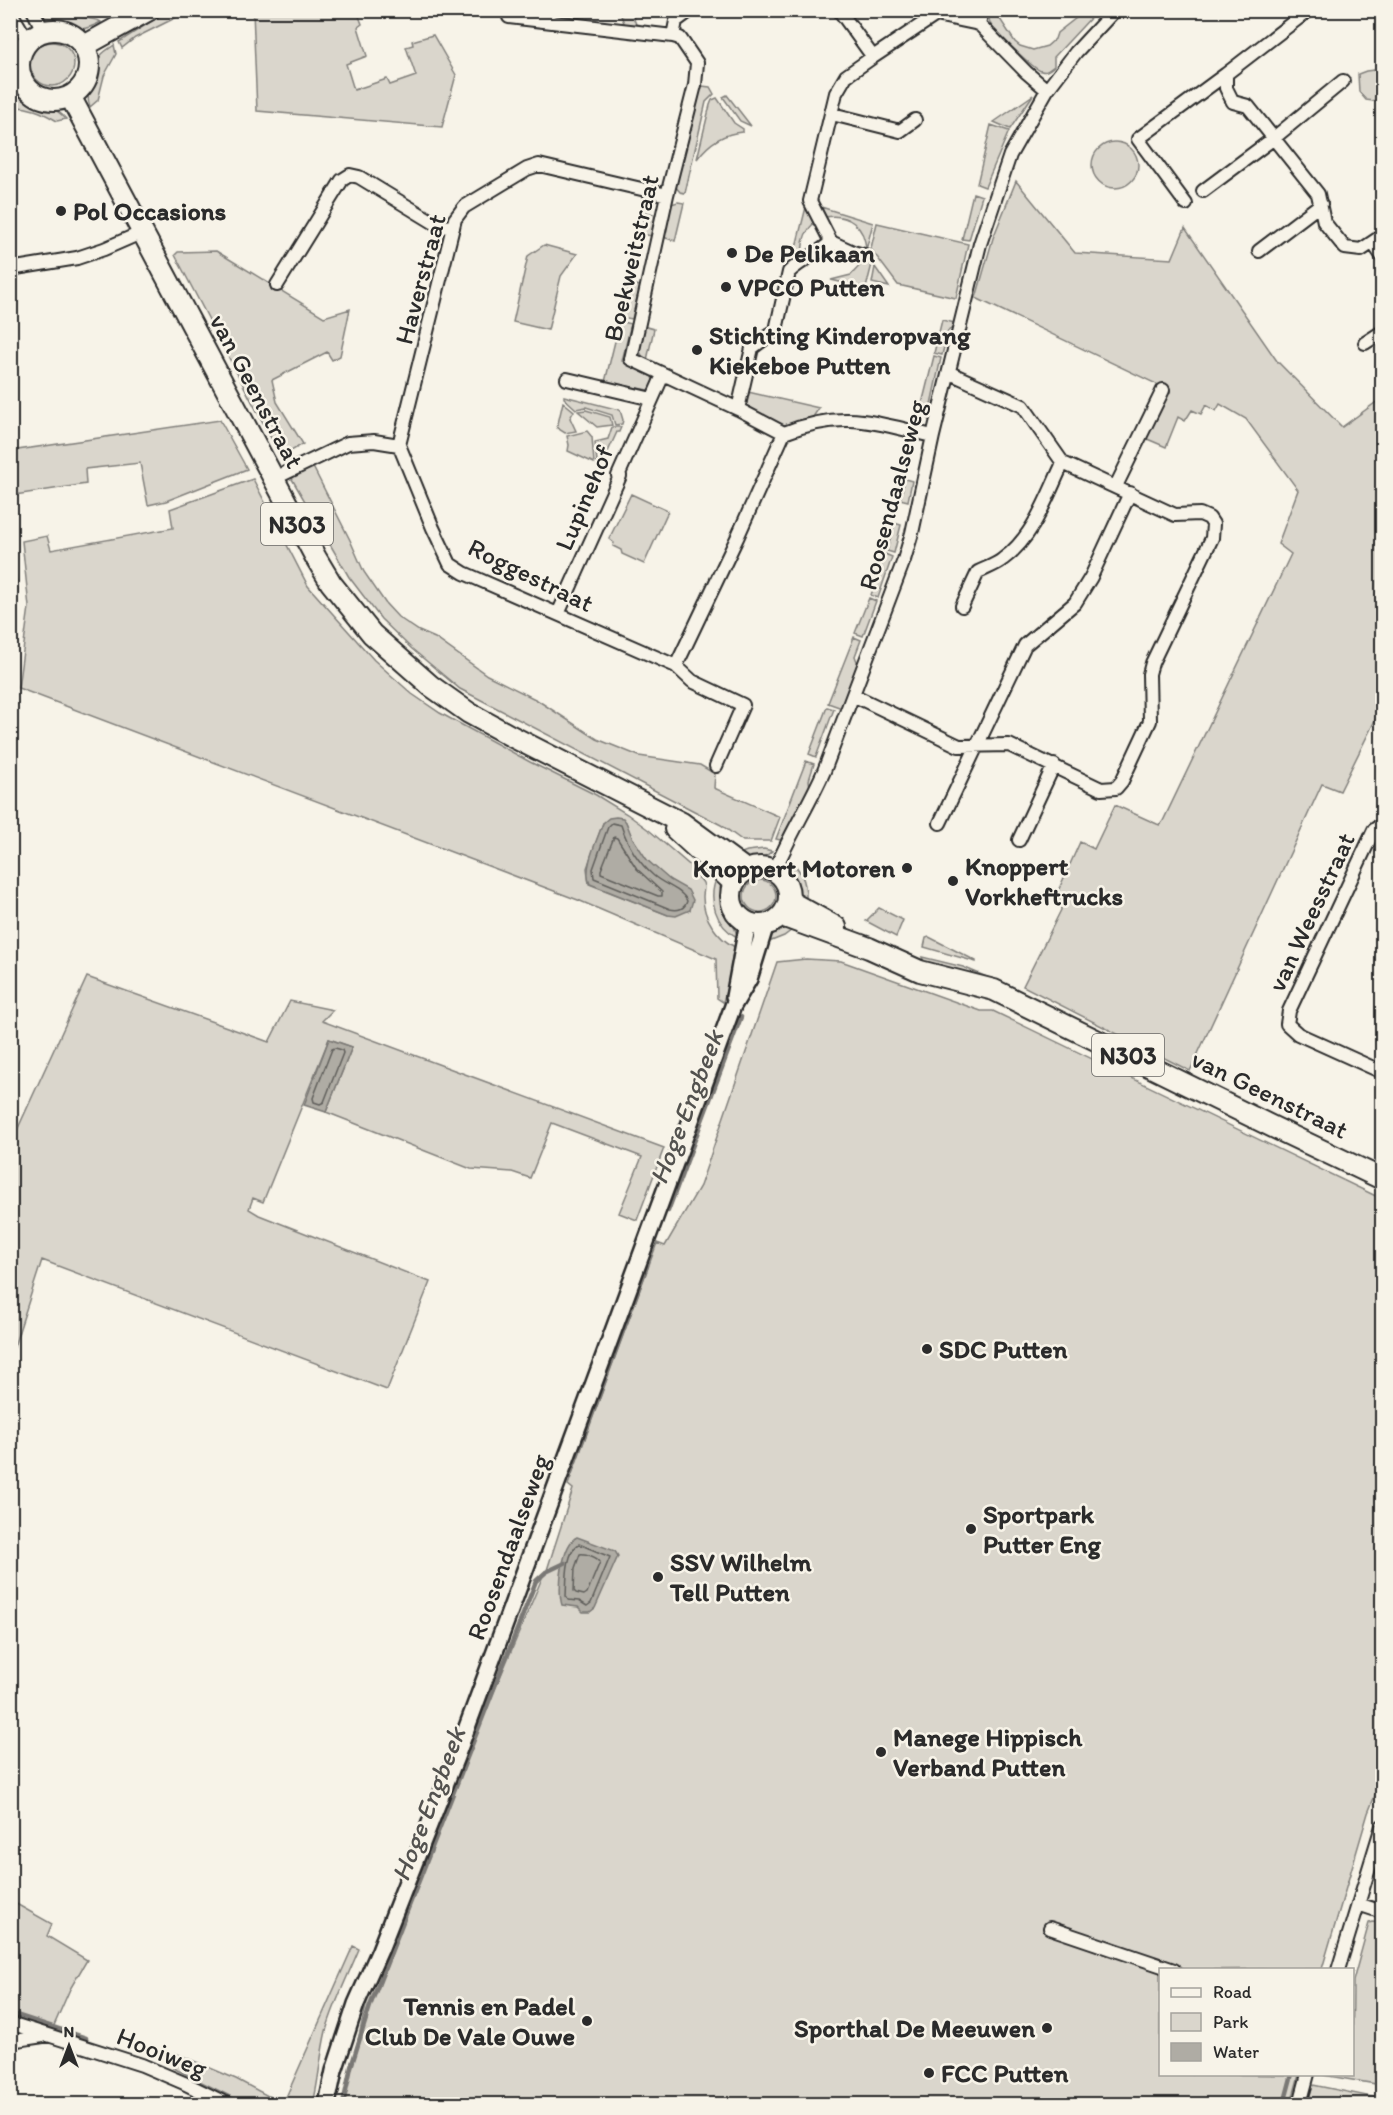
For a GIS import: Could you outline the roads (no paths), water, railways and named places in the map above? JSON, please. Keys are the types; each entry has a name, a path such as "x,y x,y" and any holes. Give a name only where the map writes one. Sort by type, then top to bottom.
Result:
{"main road":[{"path":"84,46 149,10"},
{"path":"54,30 66,32 84,46 89,69 86,80 70,96 56,100 42,98 16,82 21,52 35,36 54,30"},
{"name":"van Geenstraat","path":"70,96 273,479 331,583 372,634 431,686 469,713 651,807 740,876"},
{"path":"759,867 775,870 787,884 771,916 739,916 732,907 730,896 740,876 759,867"},
{"name":"van Geenstraat","path":"771,916 869,948 933,976 994,990 1383,1179"}],"street":[{"path":"33,10 35,36"},
{"path":"510,17 673,36 676,21 691,10"},
{"path":"839,10 873,57"},
{"path":"979,24 982,10"},
{"name":"Roosendaalseweg","path":"775,870 783,850 811,800 904,560 989,214 1010,155 1047,90 1115,10"},
{"path":"1186,204 1138,139 1309,10"},
{"path":"10,11 35,36"},
{"path":"867,256 831,242 810,201 840,84 846,76 936,15 979,24 1047,90"},
{"name":"Boekweitstraat","path":"673,36 680,38 697,63 695,85 667,195 631,359 784,433"},
{"path":"1226,74 1226,88 1233,102 1248,106 1318,194 1324,222 1345,248 1361,250 1378,240 1383,256"},
{"path":"1203,191 1274,138 1343,81"},
{"path":"832,114 900,131 915,120"},
{"name":"Haverstraat","path":"399,445 453,228 461,209 527,169 539,165 667,195"},
{"path":"276,285 342,180 350,175 359,177 438,225 453,228"},
{"path":"1260,251 1321,204"},
{"path":"10,269 77,258 144,232"},
{"path":"738,409 752,348 776,330 789,272 821,252 831,242"},
{"path":"1365,343 1383,332"},
{"path":"853,695 959,746 1010,745 1101,789 1116,788 1122,782 1149,721 1149,674 1152,663 1212,538 1213,524 1209,518 1200,514 1175,515 1063,463 1023,406 950,373"},
{"name":"Lupinehof","path":"558,614 663,375"},
{"path":"567,379 652,399"},
{"path":"1116,486 1163,390"},
{"path":"676,666 724,567 784,433 812,423 847,419 862,420 933,436"},
{"path":"273,479 348,443 374,441 399,445"},
{"name":"Roggestraat","path":"399,445 450,564 464,573 676,666 692,681 743,705 716,766"},
{"path":"962,606 978,572 1001,561 1017,549 1030,531 1063,463"},
{"path":"940,823 1025,645 1075,603 1091,577 1130,493"},
{"path":"1019,840 1054,765"},
{"name":"van Weesstraat","path":"1383,824 1374,830 1289,1011 1287,1024 1298,1034 1383,1072"},
{"name":"Roosendaalseweg","path":"327,2104 334,2071 356,2004 381,1950 456,1757 733,1006 771,916"},
{"path":"1339,1968 1383,1826"},
{"path":"1358,1904 1383,1912"},
{"path":"1050,1928 1168,1968"},
{"name":"Hooiweg","path":"10,2023 142,2065 227,2104"},
{"path":"10,2041 47,2035"},
{"path":"1300,2104 1307,2076"}],"water":[{"path":"609,818 623,818 626,822 632,837 647,860 670,880 688,890 693,900 690,910 676,916 668,915 590,884 589,862 603,823"},
{"path":"329,1039 352,1047 326,1112 304,1105"},
{"path":"577,1537 615,1551 618,1556 595,1608 590,1612 583,1612 578,1607 562,1605 560,1589 564,1558 572,1541"}],"waterway":[{"name":"Hoge Engbeek","path":"668,1211 741,1017"},
{"name":"Hoge Engbeek","path":"569,1477 647,1266"},
{"name":"Hoge Engbeek","path":"343,2104 351,2067 370,2006 536,1581 546,1572 565,1563"},
{"path":"10,2013 86,2038"},
{"path":"1284,2104 1291,2076"}],"place":[{"name":"Pol Occasions","path":"61,211"},
{"name":"De Pelikaan","path":"732,253"},
{"name":"VPCO Putten","path":"726,287"},
{"name":"Stichting Kinderopvang Kiekeboe Putten","path":"697,350"},
{"name":"Knoppert Motoren","path":"907,868"},
{"name":"Knoppert Vorkheftrucks","path":"953,881"},
{"name":"SDC Putten","path":"927,1349"},
{"name":"Sportpark Putter Eng","path":"971,1529"},
{"name":"SSV Wilhelm Tell Putten","path":"658,1577"},
{"name":"Manege Hippisch Verband Putten","path":"881,1752"},
{"name":"Tennis en Padel Club De Vale Ouwe","path":"587,2021"},
{"name":"Sporthal De Meeuwen","path":"1047,2028"},
{"name":"FCC Putten","path":"929,2073"}]}
